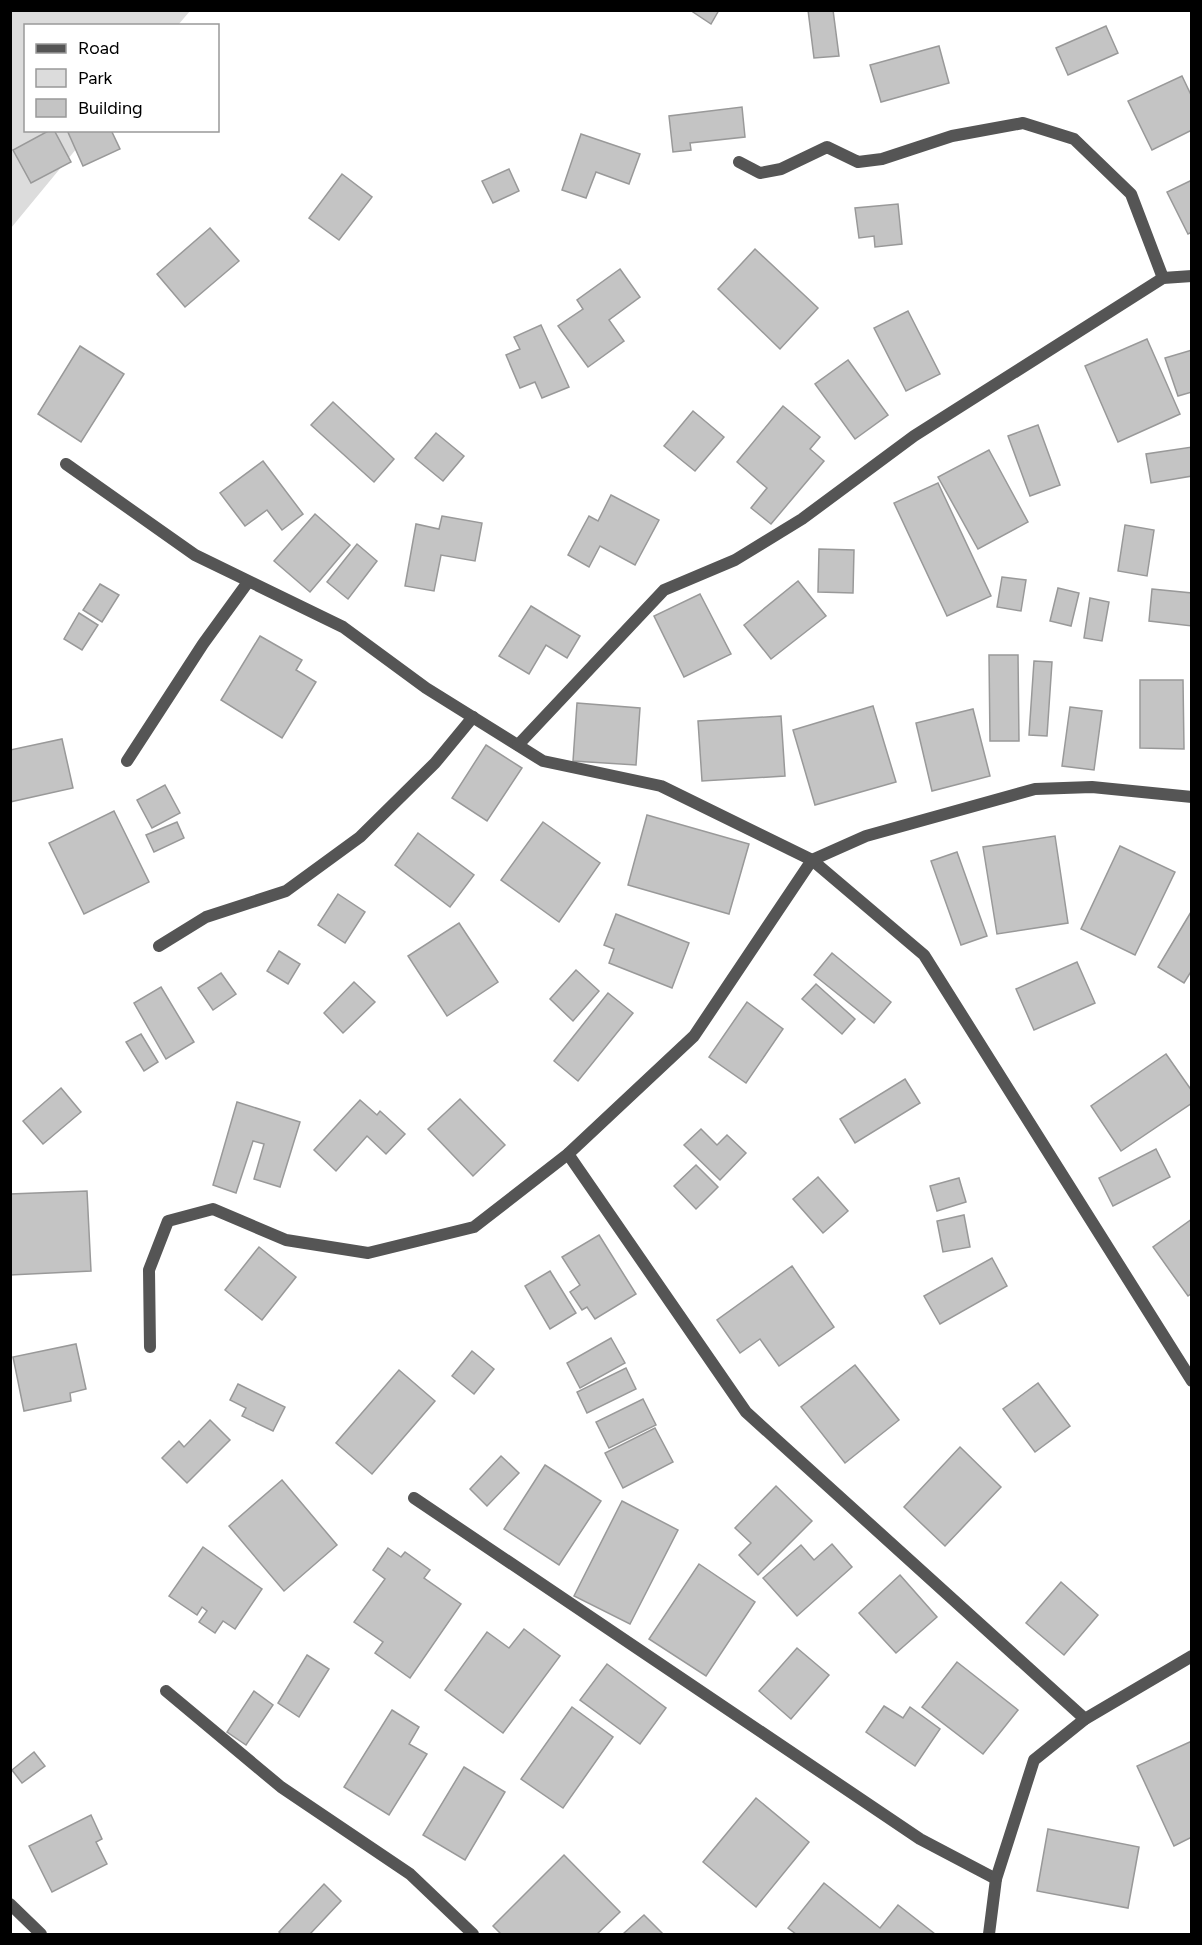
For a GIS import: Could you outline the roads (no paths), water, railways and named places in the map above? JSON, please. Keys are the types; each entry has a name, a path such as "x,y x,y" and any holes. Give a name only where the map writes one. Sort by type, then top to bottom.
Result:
{"street":[{"path":"739,162 760,173 781,169 827,147 858,162 882,159 952,136 1023,123 1074,139 1131,194 1163,278"},
{"path":"518,745 664,590 735,560 802,519 914,436 1163,278 1191,276"},
{"path":"66,464 195,555 343,627 426,688 543,761 661,786 812,860 924,955 1191,1381"},
{"path":"127,761 197,653 248,582"},
{"path":"159,946 206,917 286,891 360,837 435,763 473,717"},
{"path":"150,1347 149,1270 168,1221 213,1209 286,1240 368,1253 474,1227 568,1154 694,1036 812,860 866,836 1035,789 1092,787 1191,797"},
{"path":"568,1154 746,1412 1085,1719"},
{"path":"414,1498 920,1839 996,1879"},
{"path":"989,1935 996,1879 1034,1760 1085,1719 1191,1656"},
{"path":"166,1690 281,1787 410,1874 474,1935"},
{"path":"10,1904 41,1935"}]}
